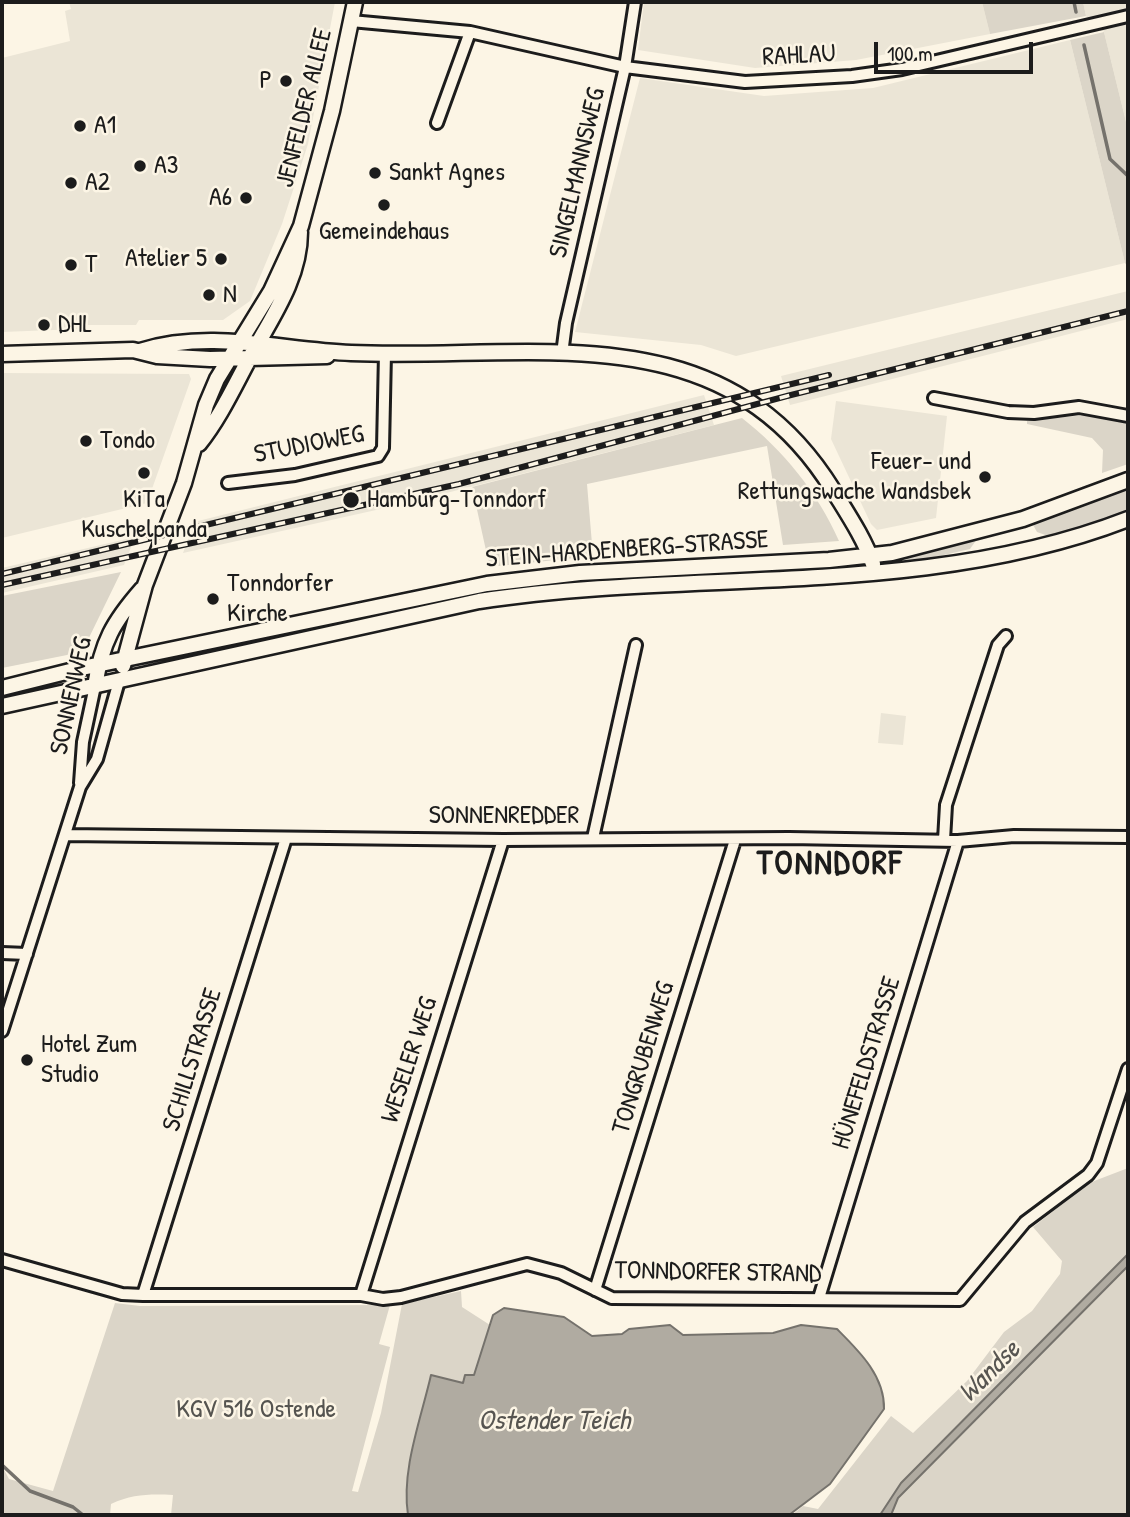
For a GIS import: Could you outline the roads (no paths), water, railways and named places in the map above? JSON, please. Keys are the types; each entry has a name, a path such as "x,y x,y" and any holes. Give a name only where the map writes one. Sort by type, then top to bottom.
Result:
{"main road":[{"name":"JENFELDER ALLEE","path":"242,341 271,290 301,226 332,111 355,2"},
{"name":"JENFELDER ALLEE","path":"250,358 276,314 300,253 301,226"},
{"path":"2,354 140,351 181,342 242,341 349,353 562,354 616,356 665,363 713,381 752,404 784,429 814,461 870,556 875,572"},
{"name":"SONNENWEG","path":"119,681 145,585 196,448 206,404 242,341"},
{"path":"140,351 158,356 230,359 314,358 349,353"},
{"name":"SONNENWEG","path":"196,448 215,424 250,358"},
{"name":"STEIN-HARDENBERG-STRASSE","path":"2,688 99,664 487,583 580,573 870,556 983,531 1128,480"},
{"name":"STEIN-HARDENBERG-STRASSE","path":"2,706 400,616 541,592 875,572 1016,551 1128,519"},
{"name":"SONNENWEG","path":"95,686 99,664 116,618 145,585"}],"street":[{"name":"SINGELMANNSWEG","path":"562,354 569,312 625,66 635,2"},
{"name":"RAHLAU","path":"351,21 470,32 625,66 745,82 852,76 902,69 1128,16"},
{"path":"437,122 470,32"},
{"name":"STUDIOWEG","path":"228,482 295,475 378,456 383,448 386,353"},
{"path":"934,398 1007,412 1034,413 1079,407 1128,416"},
{"path":"944,839 946,805 998,645 1006,636"},
{"path":"593,838 636,645"},
{"name":"SONNENWEG","path":"80,787 97,759 119,681"},
{"name":"SONNENWEG","path":"2,1031 80,787 83,742 95,686"},
{"name":"SONNENREDDER","path":"65,835 958,841 1014,836 1128,837"},
{"name":"SCHILLSTRASSE","path":"144,1296 286,838"},
{"name":"WESELER WEG","path":"361,1295 503,840"},
{"name":"TONGRUBENWEG","path":"595,1290 735,840"},
{"name":"HÜNEFELDSTRASSE","path":"819,1298 958,841"},
{"path":"2,954 27,954"},
{"name":"TONNDORFER STRAND","path":"2,1260 122,1294 144,1296 361,1295 383,1299 401,1297 527,1264 544,1266 612,1298 960,1300 1025,1222 1088,1175 1097,1163 1128,1069"}],"water":[{"path":"1128,1254 1128,1266 898,1498 891,1515 880,1515 901,1483"},
{"name":"Ostender Teich","path":"504,1308 564,1317 592,1336 622,1334 629,1329 670,1325 683,1335 773,1333 801,1325 837,1329 862,1355 875,1375 883,1397 884,1409 830,1484 789,1515 408,1515 407,1480 431,1375 463,1383 465,1375 474,1375 493,1315"}],"waterway":[{"name":"RAHLAU","path":"1074,2 1076,12"},
{"name":"RAHLAU","path":"1084,45 1110,159 1128,176"},
{"path":"2,1465 30,1491 73,1507 83,1515"}],"railway":[{"path":"2,585 459,484 787,396 1128,311"},
{"path":"2,574 829,375"}],"place":[{"name":"P","path":"286,81"},
{"name":"A1","path":"80,126"},
{"name":"A3","path":"140,166"},
{"name":"Sankt Agnes","path":"375,173"},
{"name":"A2","path":"71,183"},
{"name":"A6","path":"246,198"},
{"name":"Gemeindehaus","path":"384,205"},
{"name":"Atelier 5","path":"221,259"},
{"name":"T","path":"71,265"},
{"name":"N","path":"209,295"},
{"name":"DHL","path":"44,325"},
{"name":"Tondo","path":"86,441"},
{"name":"KiTa Kuschelpanda","path":"144,473"},
{"name":"Feuer- und Rettungswache Wandsbek","path":"985,477"},
{"name":"Hamburg-Tonndorf","path":"351,500"},
{"name":"Tonndorfer Kirche","path":"213,599"},
{"name":"Hotel Zum Studio","path":"27,1060"}],"district":[{"name":"TONNDORF","path":"830,865"}],"water label":[{"name":"Wandse","path":"990,1372"}],"park label":[{"name":"KGV 516 Ostende","path":"256,1410"}]}
